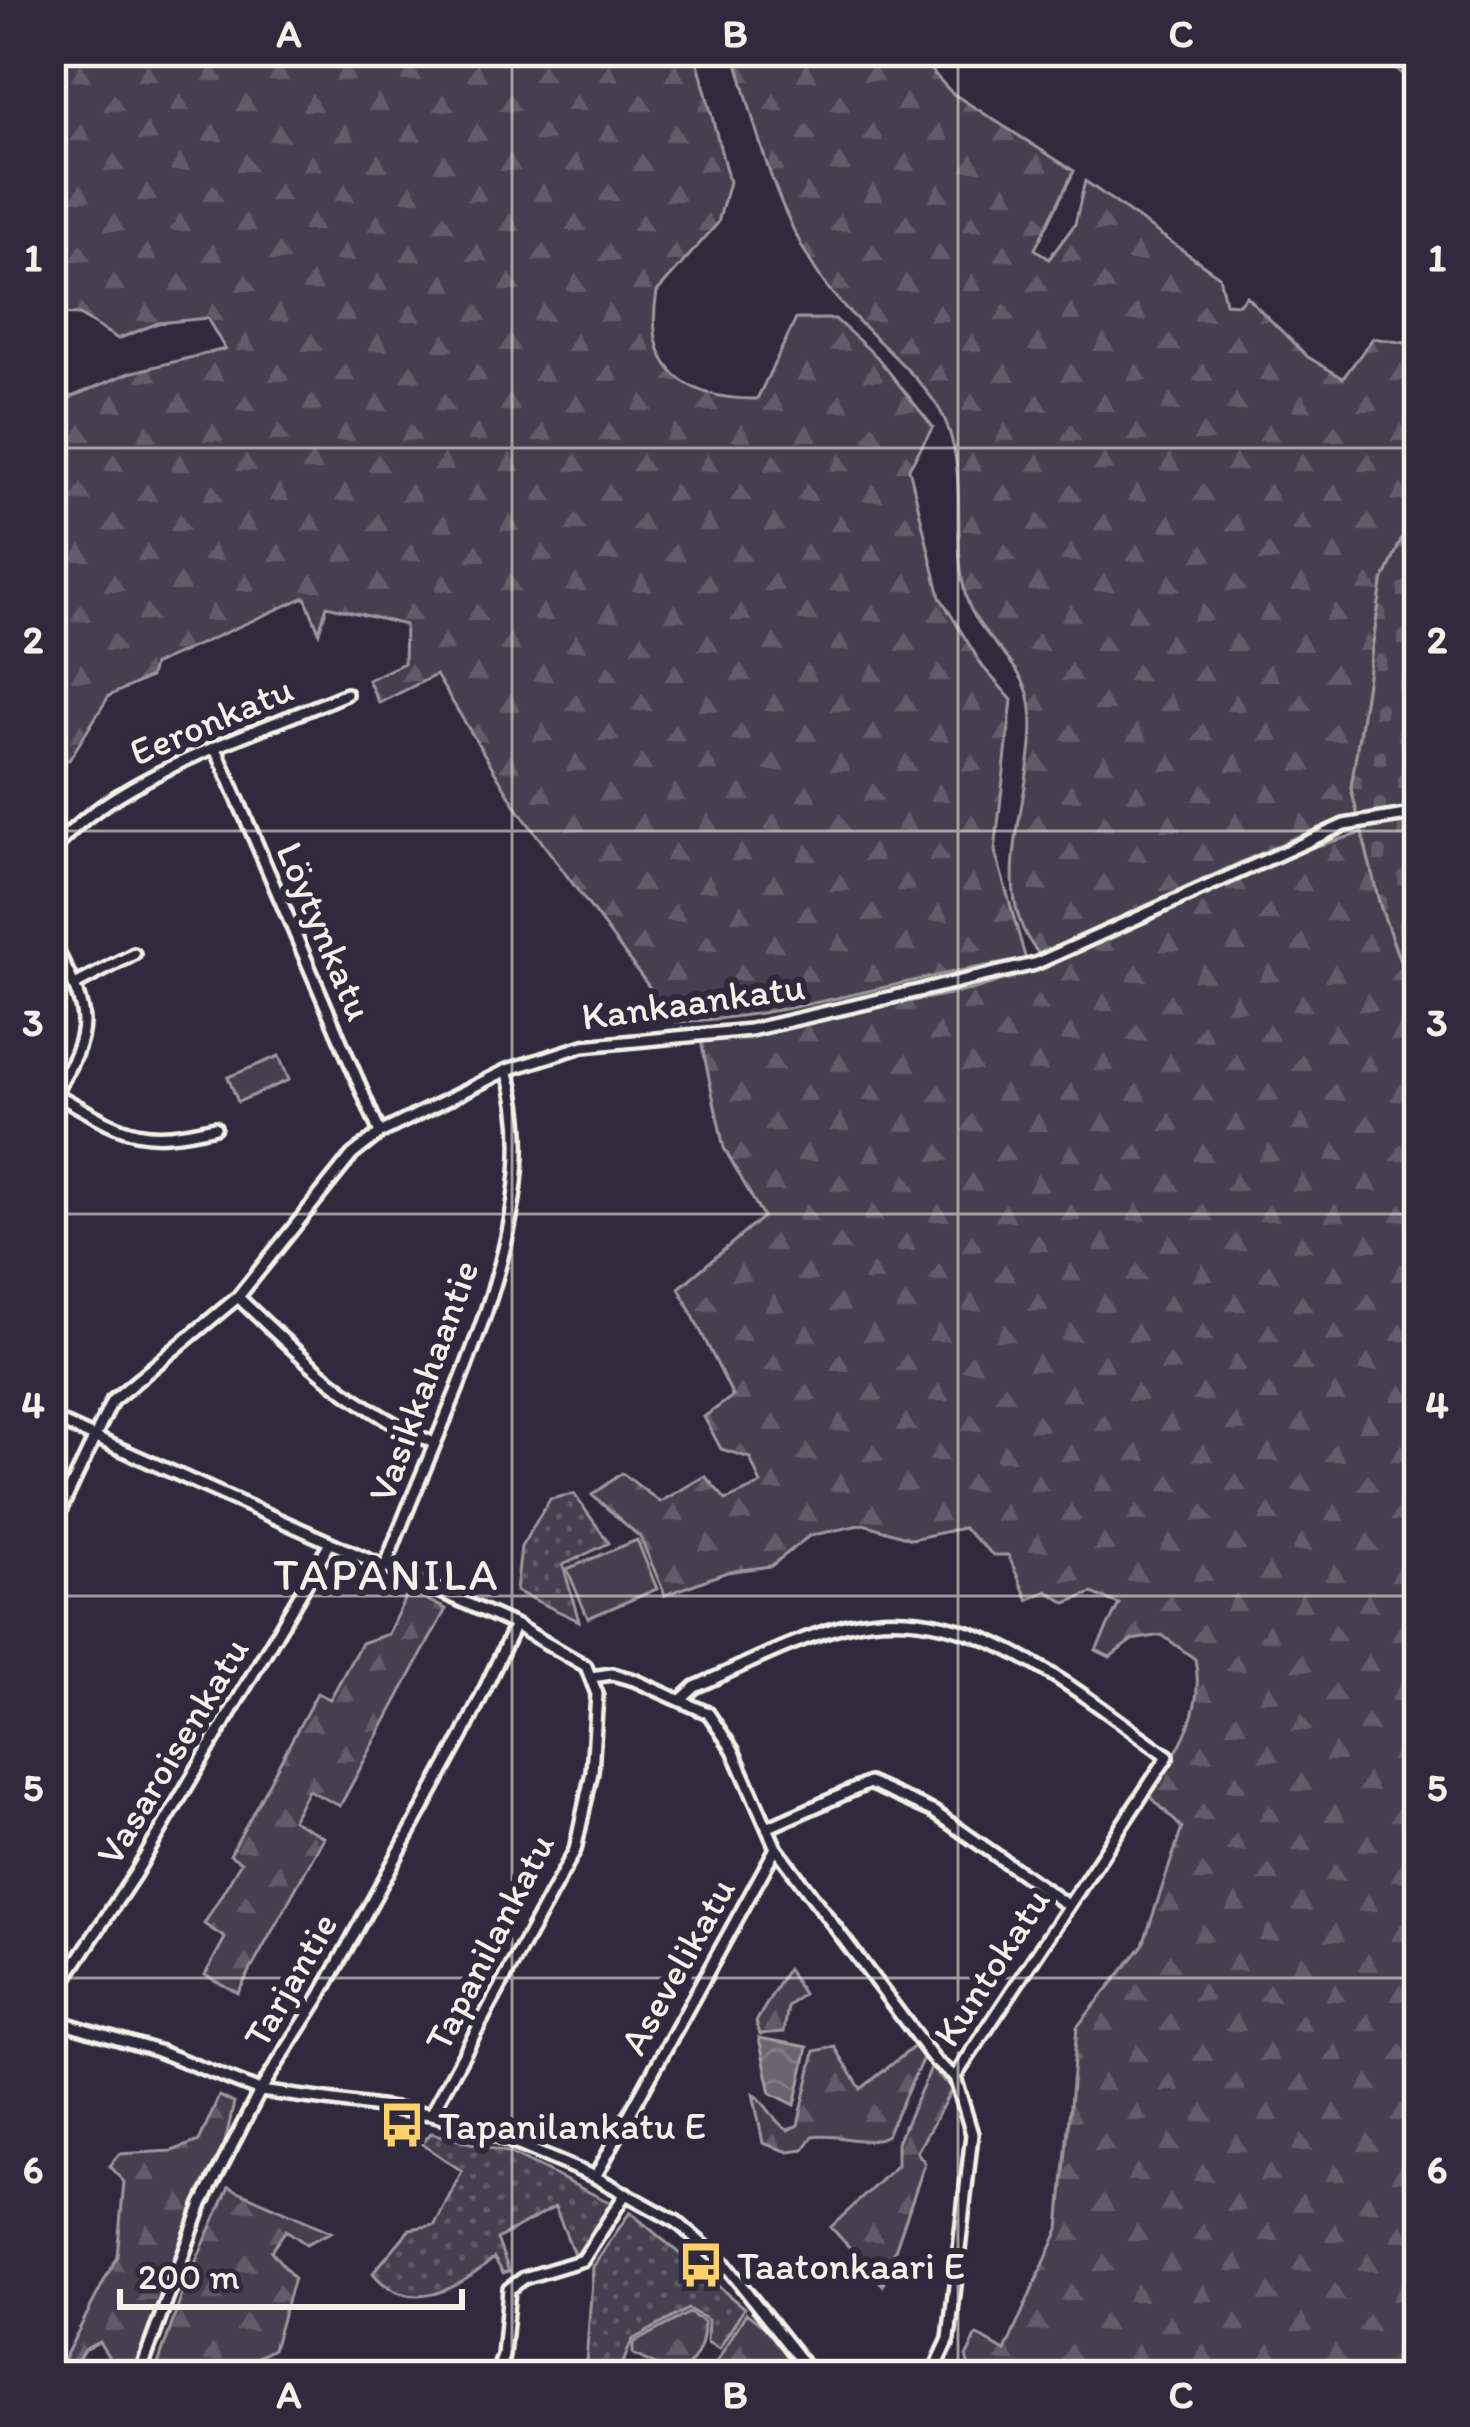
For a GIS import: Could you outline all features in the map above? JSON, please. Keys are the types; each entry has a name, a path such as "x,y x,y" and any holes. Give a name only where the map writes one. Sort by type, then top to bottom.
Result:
{"street":[{"name":"Eeronkatu","path":"51,855 66,832 95,808 346,694"},
{"name":"Löytynkatu","path":"217,751 380,1133"},
{"name":"Kankaankatu","path":"51,1530 101,1416 128,1386 238,1297 352,1155 380,1133 507,1070 584,1046 751,1030 1035,964 1344,825 1419,813"},
{"path":"51,939 85,1014 84,1041 53,1095 124,1130 154,1139 215,1127"},
{"path":"75,985 134,954"},
{"name":"Vasikkahaantie","path":"385,1568 502,1258 516,1123 507,1070"},
{"path":"238,1297 329,1382 370,1412 434,1443"},
{"path":"51,1418 328,1545 515,1624 568,1652 591,1677 611,1674 698,1705 720,1727 776,1849 935,2060 955,2077"},
{"name":"Vasaroisenkatu","path":"61,1985 135,1874 328,1545"},
{"name":"Kuntokatu","path":"682,1699 695,1688 794,1642 852,1624 916,1622 980,1636 1033,1663 1168,1756 955,2077 972,2134 949,2338 932,2376"},
{"name":"Tarjantie","path":"140,2376 202,2204 260,2091 321,1995 464,1735 515,1624"},
{"name":"Tapanilankatu","path":"431,2114 575,1850 592,1772 597,1694 591,1677"},
{"path":"769,1827 868,1783 934,1812 1067,1905"},
{"name":"Asevelikatu","path":"595,2177 776,1849"},
{"path":"51,2019 158,2050 260,2091 431,2114 500,2136 595,2177 676,2222 722,2262 813,2376"},
{"path":"496,2376 509,2289 524,2278 583,2260 626,2193"}],"green space":[{"path":"51,51 695,51 729,182 718,223 657,292 657,341 675,375 690,386 709,394 757,399 796,319 835,319 877,357 933,427 909,468 940,597 983,667 1012,700 995,851 1026,960 763,1013 675,1022 519,811 436,675 379,703 368,680 404,663 405,625 327,606 319,632 305,597 153,665 150,677 109,696 69,760 51,759 51,395 69,398 129,373 225,349 207,318 158,323 118,339 79,315 54,314"},
{"path":"734,51 913,51 952,93 1074,171 1035,249 1049,259 1075,224 1085,181 1219,276 1225,303 1239,304 1246,296 1308,357 1343,378 1373,338 1419,345 1419,500 1382,584 1351,788 1358,816 1294,838 1039,954 1022,926 1014,896 1017,829 1032,728 1029,697 1017,671 979,623 966,597 957,467 947,425 908,370 835,297 806,253 769,169"},
{"path":"1370,51 1390,51 1397,58 1403,51 1418,51 1419,86"},
{"path":"1419,500 1419,1014 1380,905 1351,788 1382,584"},
{"path":"1362,833 1380,905 1419,1014 1419,2376 972,2376 966,2357 977,2335 1005,2351 1059,2229 1077,2027 1143,1945 1182,1828 1149,1795 1193,1714 1195,1659 1162,1635 1132,1640 1110,1657 1096,1650 1119,1604 1092,1593 1066,1603 1047,1591 1028,1600 1008,1555 993,1555 963,1528 912,1539 864,1524 809,1536 771,1566 727,1572 665,1595 640,1537 592,1495 622,1473 660,1502 705,1476 726,1500 761,1484 750,1458 721,1449 704,1417 733,1396 679,1288 763,1217 724,1148 701,1041 971,990 1030,972 1299,851"},
{"path":"279,1056 289,1080 238,1102 228,1077"},
{"path":"574,1494 609,1543 563,1565 579,1621 516,1591 521,1547 550,1499"},
{"path":"637,1540 657,1589 588,1618 567,1569"},
{"path":"408,1591 446,1609 340,1806 308,1790 292,1820 324,1837 238,1993 205,1975 225,1938 204,1924 241,1862 230,1855 317,1693 330,1699 361,1643 388,1634"},
{"path":"787,1969 803,1994 788,2006 784,2032 760,2034 756,2022"},
{"path":"916,2045 924,2056 887,2135 870,2140 813,2137 804,2150 789,2152 763,2143 753,2093 788,2130 798,2125 815,2051 835,2047 861,2089"},
{"path":"931,2068 952,2089 917,2152 925,2163 883,2285 831,2227 897,2165 897,2142"},
{"path":"219,2096 234,2103 223,2151 170,2266 132,2376 107,2376 108,2356 99,2342 84,2350 67,2376 55,2376 117,2256 124,2182 109,2166 119,2154 172,2151 199,2141"},
{"path":"431,2133 510,2153 611,2203 575,2257 555,2207 497,2239 509,2271 503,2273 494,2258 451,2288 419,2296 403,2294 373,2273 410,2229 435,2225 462,2171 422,2144"},
{"path":"229,2187 331,2232 306,2244 286,2230 271,2251 294,2278 273,2349 222,2376 154,2376 185,2286"},
{"path":"630,2212 744,2308 719,2349 707,2342 708,2320 688,2309 632,2340 618,2376 585,2376 593,2267"},
{"path":"689,2313 704,2322 701,2346 678,2376 633,2354 633,2343"},
{"path":"746,2313 771,2332 800,2376 708,2376"}],"water":[{"path":"759,2038 808,2047 795,2105 771,2093"}],"place":[{"name":"Tapanilankatu E","path":"402,2125"},
{"name":"Taatonkaari E","path":"701,2265"}],"district":[{"name":"TAPANILA","path":"387,1574"}]}
